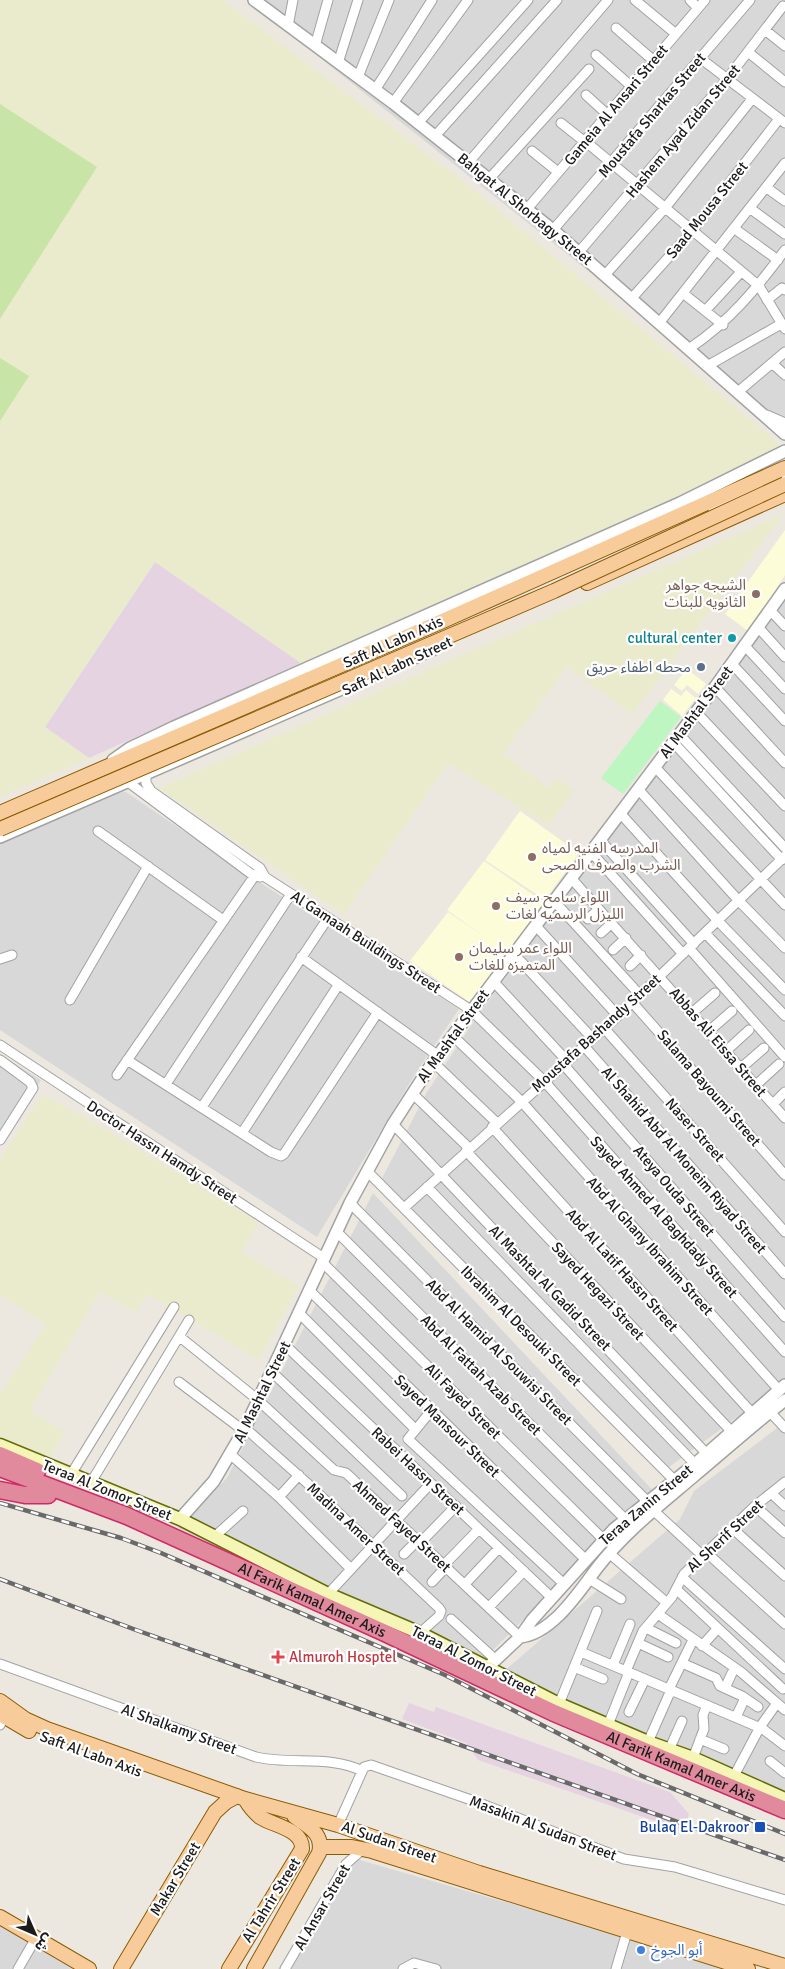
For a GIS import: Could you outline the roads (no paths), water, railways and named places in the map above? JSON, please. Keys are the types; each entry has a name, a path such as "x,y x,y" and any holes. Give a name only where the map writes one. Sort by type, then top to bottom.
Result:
{"highway":[{"path":"0,1455 64,1478 130,1510 158,1530"},
{"name":"Al Farik Kamal Amer Axis","path":"0,1468 158,1530 554,1714 785,1810"},
{"name":"Al Farik Kamal Amer Axis","path":"0,1478 48,1495 197,1556 595,1740 785,1817"},
{"path":"0,1490 25,1495 48,1495"}],"main road":[{"name":"Saft Al Labn Axis","path":"0,813 427,628 785,468"},
{"name":"Saft Al Labn Axis","path":"0,829 554,591 785,484"},
{"path":"554,591 584,584 785,494"},
{"name":"Teraa Al Zomor Street","path":"0,1446 64,1478 90,1484 180,1519 328,1594 492,1663 559,1704 648,1742 693,1758 785,1799"},
{"name":"Al Sudan Street","path":"0,1701 25,1718 47,1729 186,1779 288,1811 338,1824 479,1873 785,1966"},
{"name":"Saft Al Labn Axis","path":"0,1721 167,1780 186,1779"},
{"name":"Al Tahrir Street","path":"232,1964 301,1853 301,1842 294,1833 260,1817 241,1797"},
{"name":"Makar Street","path":"121,1969 215,1812 226,1802 241,1797"},
{"path":"288,1811 294,1833"},
{"path":"288,1811 318,1834 321,1847"},
{"name":"Al Sudan Street","path":"321,1847 363,1849 748,1969"},
{"name":"Al Tahrir Street","path":"254,1969 321,1847"},
{"path":"0,1917 89,1969"},
{"path":"232,1964 248,1952 264,1948"}],"street":[{"name":"Bahgat Al Shorbagy Street","path":"254,0 393,103 553,230 709,364 785,434"},
{"path":"288,26 293,0"},
{"path":"315,46 328,0"},
{"path":"338,63 358,0"},
{"path":"358,77 389,0"},
{"path":"375,90 432,0"},
{"path":"393,103 468,0"},
{"path":"418,123 528,0"},
{"path":"435,136 557,0"},
{"path":"468,163 608,0"},
{"path":"635,0 676,34"},
{"path":"690,0 698,8"},
{"name":"Gameia Al Ansari Street","path":"527,209 705,0"},
{"name":"Moustafa Sharkas Street","path":"553,230 750,0"},
{"name":"Hashem Ayad Zidan Street","path":"579,252 727,79 765,30 781,4"},
{"path":"616,28 654,61"},
{"path":"765,30 785,46"},
{"path":"748,52 785,82"},
{"path":"596,55 632,87"},
{"path":"700,58 782,121"},
{"path":"489,180 589,69"},
{"path":"586,95 608,115"},
{"path":"605,275 665,208 752,99"},
{"name":"Saad Mousa Street","path":"632,298 692,231 782,121"},
{"path":"561,123 759,286 768,300 783,327 709,364"},
{"path":"532,151 558,172"},
{"path":"660,322 785,164"},
{"path":"767,188 785,201"},
{"path":"751,209 785,234"},
{"path":"735,229 778,260"},
{"path":"690,348 723,325 759,286 785,250"},
{"path":"705,311 741,272"},
{"path":"768,300 782,288 785,290"},
{"path":"684,294 723,325"},
{"path":"739,391 785,352"},
{"path":"772,363 785,375"},
{"path":"764,414 785,423"},
{"path":"102,769 130,748 296,672 663,510 785,451"},
{"name":"Saft Al Labn Street","path":"0,838 406,663 574,575 785,476"},
{"name":"Al Mashtal Street","path":"180,1519 214,1481 244,1429 300,1314 350,1203 412,1093 469,1009 536,926 732,664 785,588"},
{"path":"770,610 785,626"},
{"path":"758,627 785,657"},
{"path":"745,646 785,689"},
{"path":"732,664 785,721"},
{"path":"715,687 785,764"},
{"path":"696,712 785,806"},
{"path":"676,738 785,848"},
{"path":"676,738 783,858"},
{"path":"654,767 785,906"},
{"name":"Al Gamaah Buildings Street","path":"146,775 146,783 151,791 260,868 265,877 469,1009 544,1082"},
{"path":"128,782 254,876"},
{"path":"638,789 739,902 785,948"},
{"path":"620,813 718,921 785,990"},
{"path":"98,831 223,920"},
{"path":"600,840 782,1061 756,1085"},
{"path":"591,852 688,948"},
{"name":"Moustafa Bashandy Street","path":"404,1208 494,1125 618,1016 783,858"},
{"path":"70,1000 148,866"},
{"path":"117,1075 260,868"},
{"name":"Al Gamaah Buildings Street","path":"254,876 265,877"},
{"name":"Abbas Ali Eissa Street","path":"571,878 785,1118"},
{"path":"166,1084 291,894"},
{"path":"554,902 640,995"},
{"path":"588,919 599,909"},
{"path":"202,1107 328,918"},
{"path":"601,933 612,923"},
{"path":"536,926 618,1016"},
{"path":"705,933 785,1016"},
{"path":"613,950 626,938"},
{"path":"514,954 592,1038"},
{"path":"0,959 12,955"},
{"path":"630,966 641,955"},
{"name":"Abd Al Latif Hassn Street","path":"301,958 378,1012 435,1059 752,1413"},
{"name":"Ateya Ouda Street","path":"493,981 785,1317"},
{"path":"242,1133 339,984"},
{"path":"692,1013 715,993"},
{"name":"Salama Bayoumi Street","path":"632,1002 785,1175"},
{"path":"709,1031 732,1011"},
{"path":"127,1060 276,1155 284,1154 378,1012"},
{"name":"Naser Street","path":"604,1028 785,1232"},
{"path":"726,1051 749,1030"},
{"name":"Abd Al Ghany Ibrahim Street","path":"452,1035 521,1101 783,1392"},
{"name":"Doctor Hassn Hamdy Street","path":"0,1045 323,1260"},
{"name":"Al Shahid Abd Al Moneim Riyad Street","path":"584,1046 785,1274"},
{"path":"741,1068 764,1048"},
{"path":"0,1060 30,1082 33,1088 0,1140"},
{"name":"Sayed Ahmed Al Baghdady Street","path":"544,1082 785,1352"},
{"path":"773,1104 785,1092"},
{"name":"Sayed Hegazi Street","path":"412,1093 731,1431"},
{"name":"Al Mashtal Al Gadid Street","path":"393,1124 707,1454"},
{"name":"Ibrahim Al Desouki Street","path":"367,1170 675,1481"},
{"path":"427,1187 695,1464"},
{"name":"Abd Al Hamid Al Souwisi Street","path":"350,1203 650,1506 785,1624"},
{"name":"Abd Al Fattah Azab Street","path":"336,1231 625,1519"},
{"name":"Ali Fayed Street","path":"323,1260 604,1540"},
{"name":"Sayed Mansour Street","path":"310,1291 586,1560"},
{"path":"64,1478 174,1306"},
{"path":"300,1314 415,1430"},
{"path":"90,1484 189,1320"},
{"name":"Ahmed Fayed Street","path":"180,1337 258,1400 334,1470 346,1473 520,1637"},
{"name":"Rabei Hassn Street","path":"285,1345 552,1597"},
{"path":"272,1372 402,1496"},
{"name":"Madina Amer Street","path":"179,1382 244,1429 299,1475 441,1611 420,1633"},
{"name":"Teraa Zanin Street","path":"492,1663 520,1637 552,1597 625,1519 650,1506 770,1412 783,1392"},
{"name":"Teraa Zanin Street","path":"520,1637 530,1636 542,1630 572,1600 650,1506 675,1481 752,1413 783,1392"},
{"path":"431,1411 408,1437 409,1440 564,1584"},
{"path":"770,1412 785,1428"},
{"path":"230,1454 279,1497 352,1570"},
{"path":"279,1497 299,1475"},
{"name":"Al Sherif Street","path":"608,1725 638,1643 646,1628 667,1603 682,1577 732,1528 785,1482"},
{"path":"328,1594 431,1484"},
{"path":"771,1493 785,1506"},
{"path":"404,1554 456,1506"},
{"path":"756,1506 785,1533"},
{"path":"214,1537 242,1511"},
{"path":"732,1528 785,1576"},
{"path":"432,1582 479,1529"},
{"path":"465,1584 500,1548"},
{"path":"609,1554 667,1603"},
{"path":"489,1607 524,1571"},
{"path":"682,1577 785,1668"},
{"path":"589,1579 621,1599"},
{"path":"676,1589 784,1688 760,1727 734,1776"},
{"path":"559,1704 598,1612"},
{"path":"658,1614 741,1672 785,1710"},
{"path":"451,1619 492,1663"},
{"path":"613,1665 630,1624"},
{"path":"646,1628 676,1643"},
{"path":"702,1646 718,1628"},
{"path":"648,1742 693,1640"},
{"path":"638,1643 668,1657"},
{"path":"580,1652 760,1727 785,1746"},
{"path":"682,1663 717,1678 719,1686 745,1698 758,1707"},
{"name":"Al Shalkamy Street","path":"0,1664 256,1757 279,1761 345,1764 362,1771"},
{"path":"574,1666 603,1679"},
{"path":"724,1688 732,1673"},
{"path":"629,1712 645,1679"},
{"path":"736,1718 745,1698"},
{"path":"693,1758 700,1739 707,1705"},
{"path":"669,1750 682,1721"},
{"path":"700,1739 724,1749"},
{"path":"770,1761 785,1773"},
{"name":"Masakin Al Sudan Street","path":"362,1771 367,1765 371,1765 474,1801 624,1859 675,1867 785,1900"},
{"path":"338,1824 362,1771"},
{"name":"Al Ansar Street","path":"286,1969 346,1864 363,1849"},
{"path":"616,1969 627,1932"},
{"path":"18,1969 36,1938"},
{"path":"403,1969 409,1964 419,1964 436,1969"}],"railway":[{"path":"0,1503 121,1538 161,1553 445,1675 637,1774 785,1834"},
{"path":"0,1579 136,1630 785,1860"}],"place":[{"name":"الشيجه جواهر الثانويه للبنات","path":"756,594"},
{"name":"cultural center","path":"732,638"},
{"name":"محطه اطفاء حريق","path":"701,667"},
{"name":"المدرسه الفنيه لمياه الشرب والصرف الصحى","path":"532,857"},
{"name":"اللواء سامح سيف الليزل الرسميه لغات","path":"496,906"},
{"name":"اللواء عمر سليمان المتميزه للغات","path":"459,957"},
{"name":"Almuroh Hosptel","path":"278,1657"},
{"name":"Bulaq El-Dakroor","path":"760,1827"},
{"name":"أبو الجوخ","path":"641,1950"}]}
